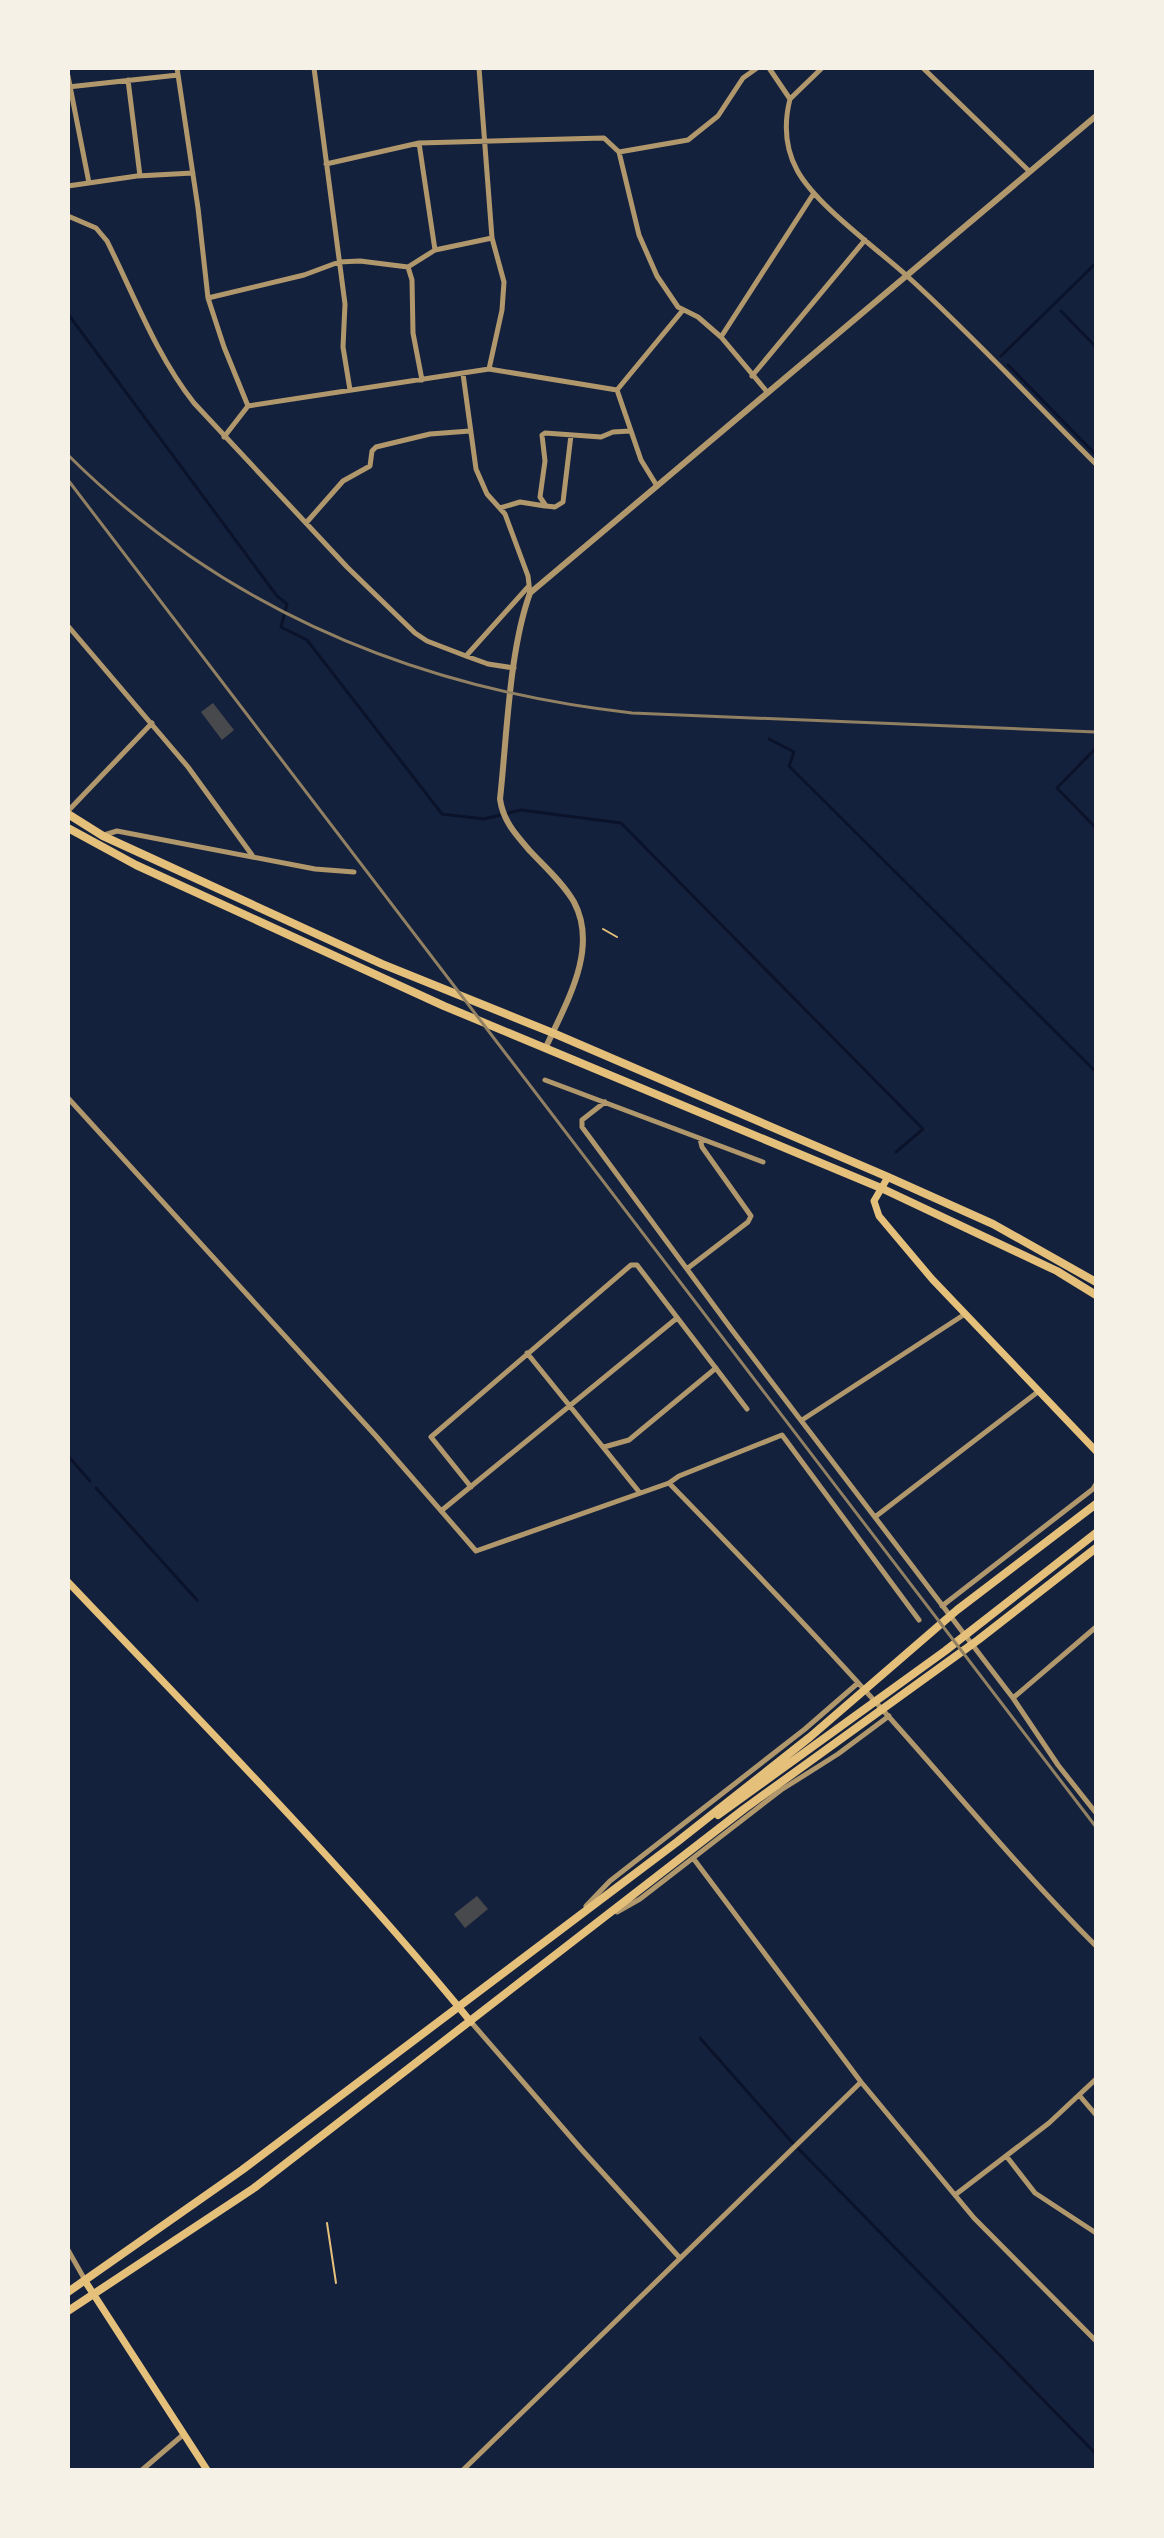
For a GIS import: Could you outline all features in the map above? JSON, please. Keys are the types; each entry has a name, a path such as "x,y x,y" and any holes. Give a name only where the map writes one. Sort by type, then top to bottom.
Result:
{"main road":[{"path":"68,812 103,836 434,986 553,1033 993,1224 1096,1282"},
{"path":"68,828 136,865 444,1006 881,1188 1057,1271 1096,1295"},
{"path":"888,1177 874,1201 879,1216 932,1279 1096,1451"},
{"path":"68,2292 242,2170 677,1842 810,1737 957,1610 1096,1504"},
{"path":"68,2311 254,2188 600,1920 691,1855 820,1748 1096,1533"},
{"path":"677,1842 978,1640 1096,1548"},
{"path":"68,1582 259,1782 471,2022"},
{"path":"691,1855 739,1802"},
{"path":"85,2281 207,2470"}],"street":[{"path":"314,68 345,304 343,347 350,390"},
{"path":"479,68 492,238 504,282 502,310 489,369"},
{"path":"619,152 688,140 718,116 743,78 757,68"},
{"path":"769,68 790,99"},
{"path":"822,68 790,99 786,124 795,168 814,193 907,276 1096,464"},
{"path":"923,68 1029,171"},
{"path":"70,87 178,72 208,298 248,406"},
{"path":"68,76 89,183"},
{"path":"128,80 140,176"},
{"path":"466,656 529,590 1096,116"},
{"path":"326,164 419,143 604,138 619,152 639,235 657,276 678,307 698,317 721,337 768,393"},
{"path":"419,143 435,250"},
{"path":"68,186 140,176 193,173"},
{"path":"721,337 814,193"},
{"path":"68,216 96,228 107,241 176,381 224,437 306,523 415,633 427,641 488,664 514,668"},
{"path":"208,298 304,275 339,262 360,261 408,267 435,250 492,238"},
{"path":"752,376 865,240"},
{"path":"408,267 412,280 413,333 422,380"},
{"path":"617,390 683,310"},
{"path":"224,437 248,406 489,369 617,390"},
{"path":"463,374 476,469 487,494 505,514 528,576 529,590 514,668 500,799 502,810 517,836 568,894 578,911 584,934 581,965 546,1047"},
{"path":"617,390 641,460 657,486"},
{"path":"306,523 343,481 370,466 372,451 376,447 430,434 470,431"},
{"path":"546,506 540,497 545,461 542,435 601,437 613,432 630,431"},
{"path":"500,508 520,502 555,507 563,502 571,435"},
{"path":"68,626 188,767 252,855"},
{"path":"68,812 152,723"},
{"path":"103,836 117,831 315,869 354,872"},
{"path":"545,1080 763,1162"},
{"path":"68,1098 376,1436 476,1551 669,1483 679,1476 782,1435 919,1620"},
{"path":"605,1102 582,1120 582,1127 732,1330 1013,1698 1058,1765 1096,1813"},
{"path":"688,1268 748,1222 751,1216 702,1147 700,1138"},
{"path":"471,1487 431,1437 631,1265 637,1265 747,1409"},
{"path":"802,1420 965,1314"},
{"path":"441,1511 677,1318"},
{"path":"527,1353 640,1493"},
{"path":"604,1447 629,1440 716,1368"},
{"path":"875,1517 1039,1391"},
{"path":"669,1483 889,1716 1019,1867 1096,1946"},
{"path":"942,1606 1096,1484"},
{"path":"1013,1698 1096,1627"},
{"path":"583,1910 610,1881 805,1729 858,1683"},
{"path":"889,1716 691,1855 861,2082 974,2218 1096,2341"},
{"path":"471,2022 679,2257"},
{"path":"955,2195 1007,2157 1096,2079"},
{"path":"463,2470 861,2082"},
{"path":"1079,2095 1096,2115"},
{"path":"1007,2157 1035,2193 1096,2233"},
{"path":"68,2250 85,2281"},
{"path":"142,2470 184,2434"}],"path":[{"path":"603,929 617,937"},
{"path":"327,2223 336,2283"}],"building":[{"path":"213,703 234,730 222,740 201,712"},
{"path":"477,1896 488,1909 465,1928 454,1914"}],"waterway":[{"path":"1001,356 1096,263"},
{"path":"1061,311 1096,347"},
{"path":"68,314 277,596 287,604 281,627 307,640 442,814 484,819 521,810 621,823 923,1129 896,1152"},
{"path":"1008,365 1096,455"},
{"path":"769,739 794,752 789,766 1096,1072"},
{"path":"1095,749 1057,788 1096,828"},
{"path":"68,1456 90,1481"},
{"path":"96,1488 197,1600"},
{"path":"700,2038 791,2141 1096,2454"}],"railway":[{"path":"68,455 128,509 191,557 258,598 328,633 400,661 475,684 552,701 632,713 1096,732"},
{"path":"68,480 1096,1827"}]}
